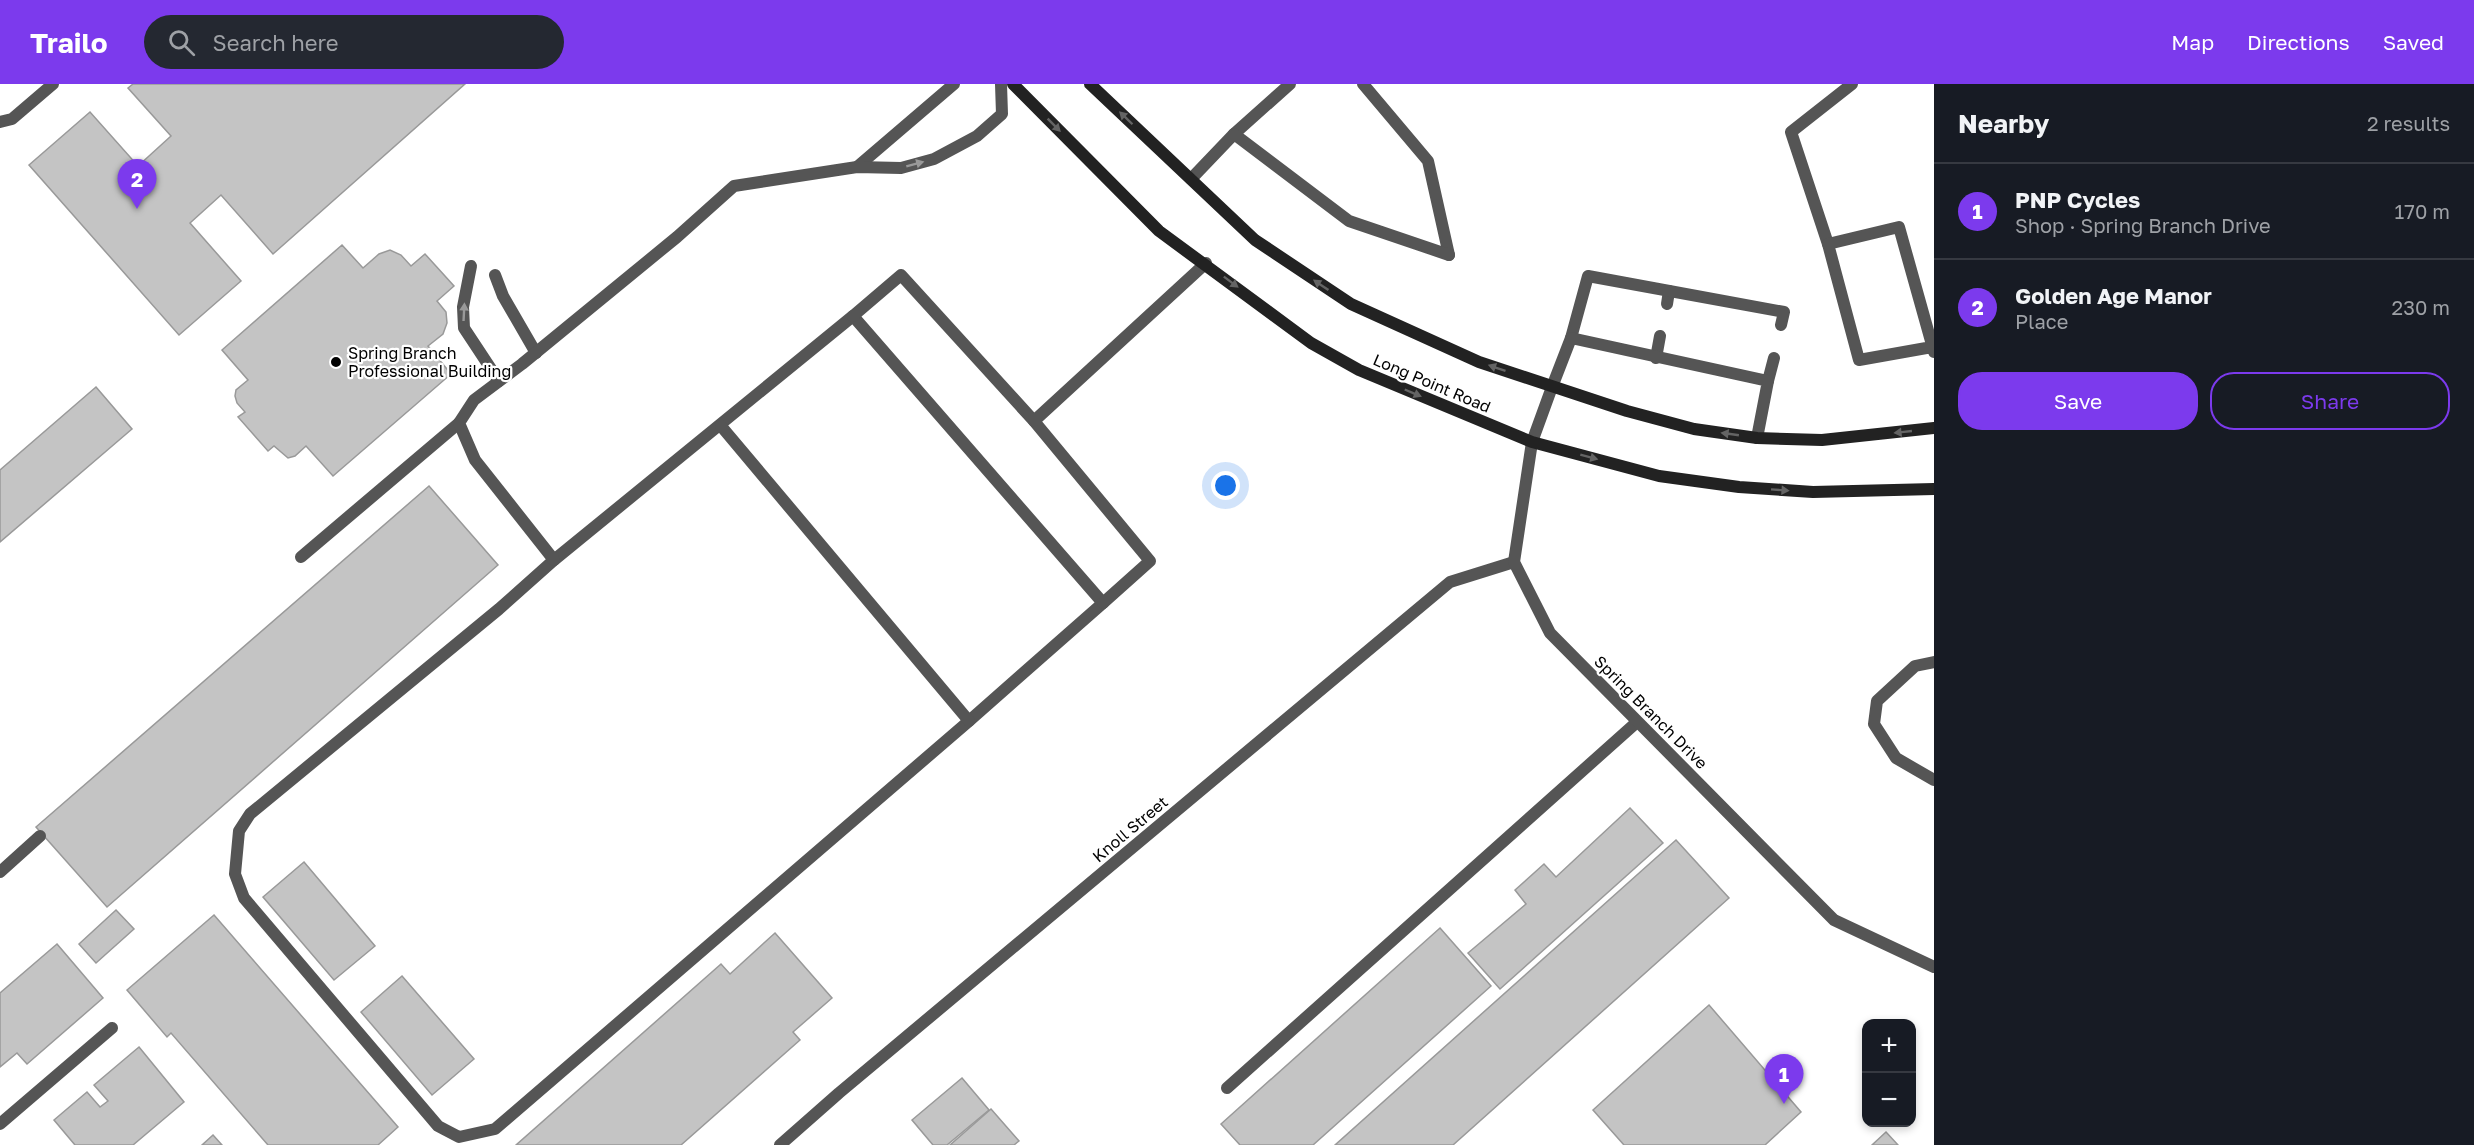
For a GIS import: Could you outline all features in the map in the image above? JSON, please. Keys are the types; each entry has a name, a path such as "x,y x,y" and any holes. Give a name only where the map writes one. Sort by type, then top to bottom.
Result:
{"main road":[{"name":"Long Point Road","path":"1013,84 1159,231 1206,263 1311,343 1359,370 1532,442 1659,476 1739,487 1813,492 1934,489"},
{"path":"1090,84 1254,240 1351,304 1479,362 1627,411 1694,429 1757,438 1822,440 1934,428"}],"street":[{"path":"0,122 12,119 53,84"},
{"path":"857,167 954,84"},
{"path":"301,557 459,423 474,400 536,353 677,237 734,186 857,167 901,168 934,159 977,136 1002,114 1001,84"},
{"path":"1191,179 1234,134 1290,84"},
{"path":"1234,134 1349,221 1449,255 1428,161 1363,84"},
{"path":"1828,244 1899,227 1933,349 1859,360 1828,244 1791,132 1851,84"},
{"path":"1034,421 1206,263"},
{"path":"471,266 464,307 464,328 499,381"},
{"path":"495,275 503,296 536,353"},
{"path":"901,275 1034,421 1150,561 969,721 495,1129 459,1137 438,1126 244,898 235,874 239,831 250,814 901,275"},
{"path":"1514,562 1532,442 1571,338 1588,276 1784,312 1781,325"},
{"path":"1667,304 1669,291"},
{"path":"853,316 1103,603"},
{"path":"1656,358 1660,336"},
{"path":"1571,338 1768,381"},
{"path":"1757,438 1774,358"},
{"path":"459,423 476,460 554,560"},
{"path":"721,426 969,721"},
{"name":"Spring Branch Drive","path":"1514,562 1550,633 1834,920 1934,967"},
{"name":"Knoll Street","path":"780,1145 1450,582 1514,562"},
{"path":"1934,663 1915,666 1877,702 1874,724 1896,758 1934,780"},
{"path":"1227,1088 1637,722"},
{"path":"0,872 40,836"},
{"path":"0,1124 112,1028"}],"building":[{"path":"133,84 465,84 273,254 221,195 190,223 241,281 179,335 29,165 90,112 138,166 171,136 128,88"},
{"name":"Spring Branch Professional Building","path":"342,245 363,268 379,254 390,250 401,255 411,266 425,254 454,286 437,301 446,312 447,323 443,334 428,346 451,374 333,476 306,446 295,456 288,458 274,446 268,451 238,417 245,412 237,403 236,390 248,380 222,350"},
{"path":"96,387 132,429 0,542 0,470"},
{"path":"429,486 498,565 107,907 36,827"},
{"path":"1630,808 1663,843 1500,989 1468,953 1526,904 1515,890 1544,864 1556,877"},
{"path":"1676,840 1729,898 1453,1145 1335,1145"},
{"path":"304,862 375,946 334,980 263,897"},
{"path":"116,910 134,929 96,963 79,944"},
{"path":"214,915 398,1127 378,1145 268,1145 171,1033 167,1037 127,990"},
{"path":"1440,928 1491,986 1313,1145 1240,1145 1221,1124"},
{"path":"775,933 832,998 793,1032 800,1040 681,1145 516,1145 721,964 730,974"},
{"path":"57,944 103,998 27,1064 17,1053 0,1067 0,993"},
{"path":"402,976 474,1059 432,1095 361,1012"},
{"path":"1709,1005 1801,1112 1765,1145 1624,1145 1593,1110"},
{"path":"139,1047 184,1102 133,1145 75,1145 54,1120 87,1092 100,1107 108,1101 94,1085"},
{"path":"962,1078 989,1110 947,1145 933,1145 912,1120"},
{"path":"991,1109 1019,1141 1014,1145 950,1145"},
{"path":"1886,1132 1898,1145 1872,1145"},
{"path":"213,1135 222,1145 202,1145"}],"place":[{"name":"Golden Age Manor","path":"137,209"},
{"name":"Spring Branch Professional Building","path":"336,362"},
{"name":"PNP Cycles","path":"1784,1104"}]}
